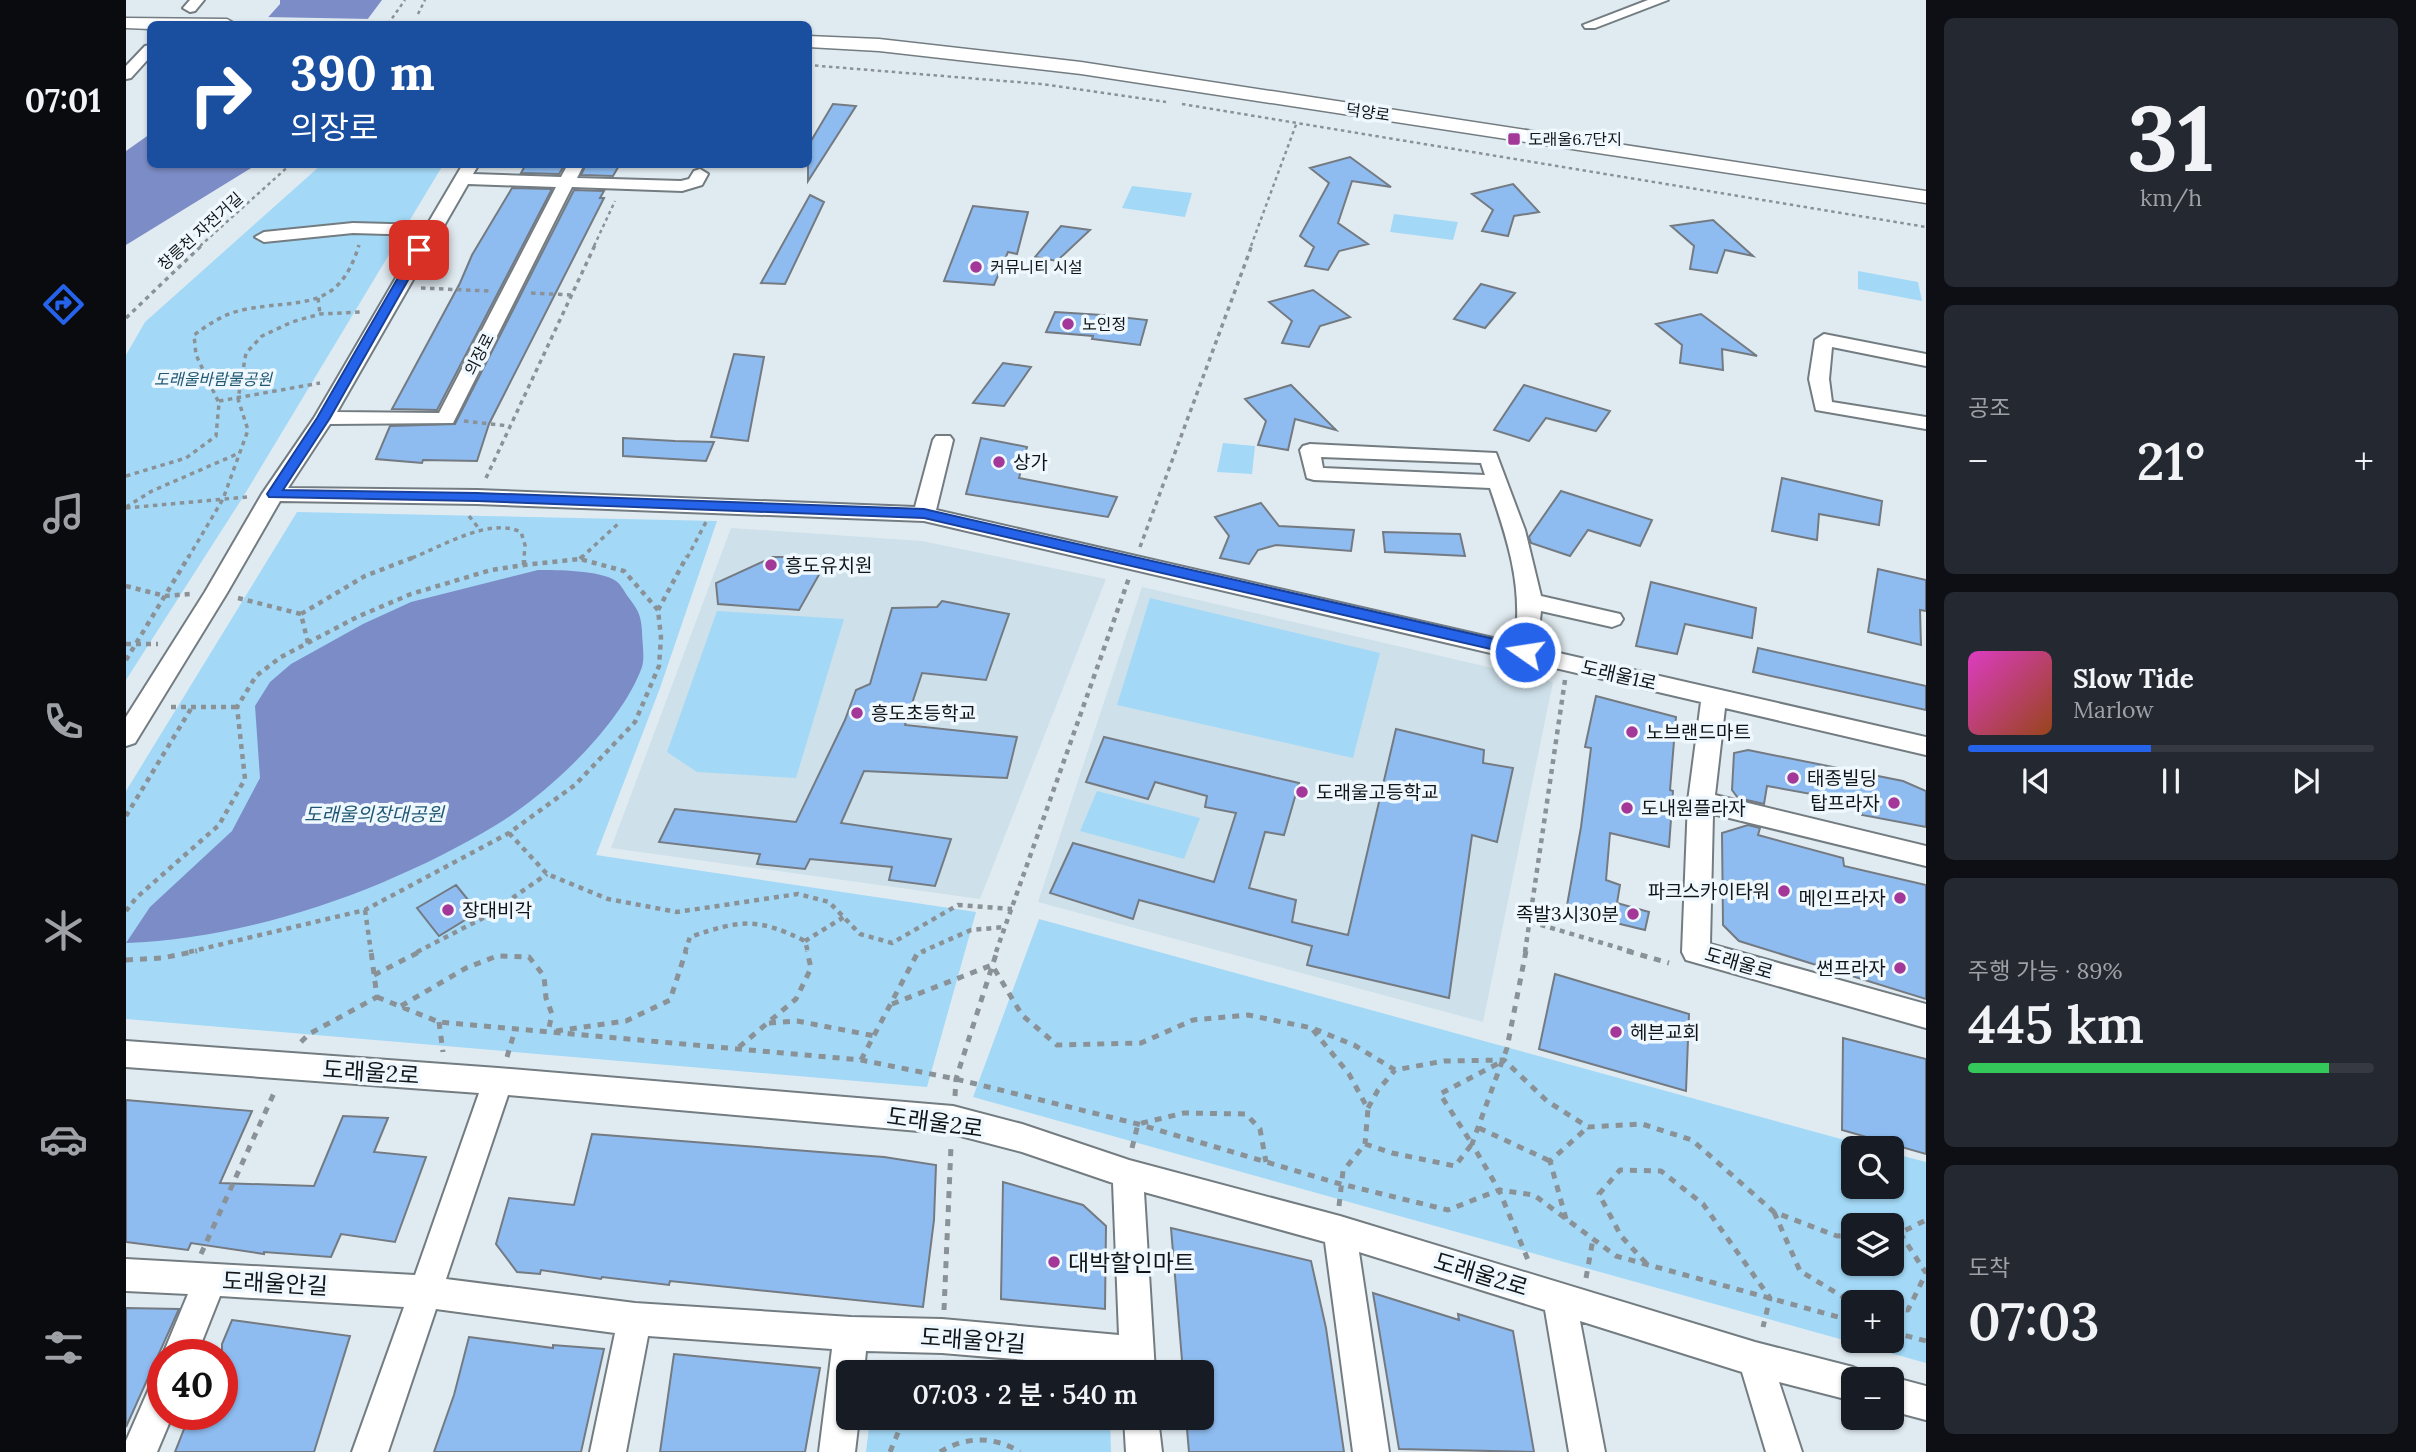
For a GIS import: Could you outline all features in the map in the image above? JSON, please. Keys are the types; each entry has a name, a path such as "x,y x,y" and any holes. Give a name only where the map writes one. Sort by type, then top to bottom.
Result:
{"main road":[{"path":"126,23 147,23"},
{"name":"덕양로","path":"812,41 878,45 1081,68 1926,197"},
{"path":"1759,171 1802,167 1912,174"}],"street":[{"path":"1590,25 1661,0"},
{"path":"126,75 147,52"},
{"path":"126,737 216,593 262,496 324,418 467,172 572,173 622,186 682,186 696,182 701,174"},
{"name":"의장로","path":"446,419 572,173"},
{"path":"264,237 353,228 431,230"},
{"path":"1926,360 1824,340 1819,379 1823,406 1926,423"},
{"path":"324,418 446,419"},
{"path":"924,514 943,440"},
{"path":"1498,482 1314,474 1310,450 1489,457 1498,482 1521,558 1530,601 1525,652"},
{"name":"도래울1로","path":"262,496 477,497 924,514 1926,747"},
{"path":"1530,601 1612,619"},
{"name":"도래울로","path":"1714,697 1701,801 1696,952 1926,1016"},
{"path":"1701,801 1926,856"},
{"name":"도래울2로","path":"126,1054 502,1069 953,1120 1131,1162 1340,1219 1759,1343 1841,1379"},
{"path":"370,1452 502,1069"},
{"name":"도래울안길","path":"1131,1162 1128,1200 1137,1360"},
{"path":"1340,1219 1371,1452"},
{"name":"도래울안길","path":"126,1275 425,1292 635,1319 851,1334 942,1336 1115,1360"},
{"path":"184,1339 200,1280"},
{"path":"1572,1287 1587,1452"},
{"path":"608,1452 635,1319"},
{"path":"837,1452 851,1334"},
{"path":"1759,1343 1784,1452"},
{"path":"1904,1397 1926,1403"},
{"path":"139,1452 148,1430"},
{"path":"1142,1430 1144,1452"}],"path":[{"path":"390,21 405,0"},
{"path":"418,14 425,0"},
{"path":"812,65 1041,84 1297,123 1926,227"},
{"path":"1140,548 1299,117"},
{"name":"창릉천 자전거길","path":"126,318 166,277 287,168"},
{"path":"484,482 617,196"},
{"path":"126,476 186,458 216,436 220,415 219,401 193,351 194,335 213,321 241,311 298,304 340,287 350,276 359,245"},
{"path":"420,288 497,291"},
{"path":"527,293 571,295"},
{"path":"318,298 320,314"},
{"path":"126,660 223,499 237,454 248,430 238,399 246,352 262,336 292,322 320,314 363,312"},
{"path":"219,401 321,383"},
{"path":"446,419 510,426"},
{"path":"126,508 146,493 215,467 237,454"},
{"path":"126,508 262,496"},
{"path":"470,512 469,517 474,526 481,531"},
{"path":"126,960 176,956 365,910 509,833 575,785 635,722 659,666 658,610 710,516"},
{"path":"580,559 625,518"},
{"path":"233,597 301,614 365,576 481,531 508,526 521,532 525,545 524,565"},
{"path":"126,911 136,898 219,824 245,779 237,707 256,677 281,657 411,594 491,570 524,565 580,559 624,571 658,610"},
{"path":"955,1098 956,1079 992,965 1131,574"},
{"path":"126,586 165,596 190,594"},
{"path":"301,614 307,643"},
{"path":"126,644 159,644"},
{"path":"1366,1144 1392,1153 1455,1166 1472,1144 1479,1128 1504,1060 1531,922 1565,680"},
{"path":"166,707 237,707"},
{"path":"126,816 192,707"},
{"path":"509,833 547,874 608,899 677,912 798,894 830,902 860,934 892,943 958,905 1012,909"},
{"path":"374,975 485,916 547,874"},
{"path":"126,897 136,898"},
{"path":"365,910 377,997"},
{"path":"805,942 844,917"},
{"path":"1531,922 1669,962"},
{"path":"548,1032 626,1021 670,1000 690,937 731,923 775,926 805,942 811,968 796,999 739,1047"},
{"path":"861,1060 917,954 971,930 1006,927"},
{"path":"400,1006 486,960 497,957 529,957 544,976 546,998 552,1014 548,1032"},
{"path":"892,1004 992,965"},
{"path":"992,965 1022,1015 1057,1045 1141,1042 1193,1020 1248,1015 1312,1028 1354,1045 1395,1070"},
{"path":"300,1042 309,1034 377,997 439,1022 861,1060 956,1079 1138,1124 1337,1183 1448,1210 1499,1190 1534,1195 1616,1256 1841,1318"},
{"path":"767,1024 797,1021 875,1036"},
{"path":"439,1022 443,1052"},
{"path":"1312,1028 1349,1074 1368,1109"},
{"path":"502,1069 514,1030"},
{"path":"1504,1060 1440,1094 1499,1190 1529,1262"},
{"path":"1340,1219 1337,1183 1351,1157 1366,1144 1368,1109 1378,1090 1395,1070 1444,1061 1504,1060 1547,1101 1588,1127 1642,1124 1692,1140 1774,1212 1841,1236"},
{"path":"200,1280 274,1093"},
{"path":"1138,1124 1184,1114 1246,1114 1260,1129 1266,1162"},
{"path":"1131,1162 1138,1124"},
{"path":"1550,1161 1588,1127"},
{"path":"1479,1128 1550,1161 1566,1219"},
{"path":"944,1311 951,1146"},
{"path":"1647,1265 1621,1236 1599,1194 1620,1170 1661,1171 1703,1204 1770,1298 1759,1343"},
{"path":"1774,1212 1800,1272 1841,1296"},
{"path":"1904,1231 1926,1220"},
{"path":"1572,1287 1593,1239"},
{"path":"1904,1239 1926,1273 1908,1310 1904,1310"},
{"path":"1904,1335 1926,1341"},
{"path":"890,1452 899,1430"},
{"path":"940,1452 970,1440 994,1440 1020,1452"}],"shaded area":[{"path":"280,0 382,0 366,21 265,21 280,4"},
{"path":"147,136 147,168 251,168 126,245 126,151"},
{"name":"흥도초등학교","path":"731,528 922,541 1106,579 980,899 611,848"},
{"path":"538,570 609,577 621,586 637,609 642,625 643,663 632,689 600,734 560,777 496,825 411,870 365,889 270,921 222,932 126,943 150,907 232,831 260,778 255,706 270,682 291,664 363,624 411,602"},
{"name":"도래울고등학교","path":"1142,587 1553,682 1483,1022 1038,902"}],"green space":[{"name":"도래울바람물공원","path":"318,168 441,168 243,497 126,680 126,355 145,322"},
{"path":"1132,186 1192,193 1185,217 1122,208"},
{"path":"1394,214 1458,222 1453,240 1390,232"},
{"path":"1858,271 1918,282 1922,301 1858,289"},
{"path":"1223,443 1255,446 1252,474 1217,472"},
{"name":"도래울의장대공원","path":"297,512 717,521 660,688 596,855 976,912 927,1087 126,1019 126,791"},
{"path":"1150,598 1380,653 1353,758 1117,705"},
{"path":"717,611 844,619 796,778 697,772 667,752"},
{"path":"1097,791 1200,818 1184,859 1080,831"},
{"path":"1039,919 1841,1139 1841,1199 1904,1199 1904,1156 1926,1162 1926,1363 1890,1353 1904,1353 1904,1290 1841,1290 1841,1339 973,1097"},
{"path":"869,1430 1110,1430 1111,1452 866,1452"}],"pier":[{"path":"264,17 373,19 371,21 261,21"}],"building":[{"path":"833,104 856,106 808,181 808,168 812,168 812,139"},
{"path":"1350,157 1391,187 1352,181 1338,223 1368,244 1339,251 1328,270 1305,266 1314,247 1300,236 1329,183 1310,168"},
{"path":"524,168 563,168 559,174 521,173"},
{"path":"584,168 618,168 613,176 581,175"},
{"path":"1513,184 1539,212 1514,216 1508,236 1482,231 1493,210 1472,194"},
{"path":"512,188 552,189 437,410 392,409 460,283 472,255"},
{"path":"574,190 604,191 600,198 604,198 489,424 477,461 423,460 422,463 376,459 390,426 455,424"},
{"path":"810,195 824,202 785,284 761,283"},
{"path":"973,206 1028,212 1017,254 1008,252 994,285 944,281"},
{"path":"1713,220 1753,256 1725,250 1717,273 1690,269 1694,246 1671,226"},
{"path":"1061,226 1090,230 1057,261 1035,257"},
{"path":"1481,284 1515,293 1485,328 1454,319"},
{"path":"1313,290 1350,317 1320,326 1309,347 1282,343 1292,321 1269,302"},
{"path":"1055,312 1147,320 1140,345 1092,339 1093,336 1046,332"},
{"path":"1701,314 1757,356 1722,349 1723,370 1680,363 1682,345 1656,324"},
{"path":"734,354 764,357 748,441 711,437"},
{"path":"1003,363 1031,367 1004,406 973,403"},
{"path":"1291,385 1336,430 1295,419 1288,450 1258,445 1266,421 1245,399"},
{"path":"1524,385 1610,411 1596,431 1546,418 1529,441 1494,430"},
{"path":"623,438 714,442 706,461 623,456"},
{"name":"상가","path":"981,438 1027,447 1019,478 1117,497 1108,517 966,494"},
{"path":"1782,478 1882,501 1879,525 1819,514 1817,540 1772,531"},
{"path":"1561,491 1652,520 1640,546 1588,530 1570,556 1531,543 1529,537"},
{"path":"1261,503 1279,526 1354,530 1351,551 1276,545 1258,550 1249,564 1220,558 1229,536 1215,517"},
{"path":"1383,532 1460,534 1465,556 1385,552"},
{"path":"773,557 829,557 799,610 718,604 716,583"},
{"path":"1878,569 1926,580 1926,611 1920,610 1921,645 1868,632"},
{"path":"1651,582 1756,608 1752,638 1685,624 1677,654 1636,646"},
{"path":"942,601 1009,614 986,680 922,673 905,725 1017,737 1007,778 864,771 841,823 951,839 935,886 889,880 892,867 810,859 805,869 757,864 760,854 659,842 675,809 796,822 845,720 856,690 870,684 892,608 937,607"},
{"path":"1758,648 1926,686 1926,710 1753,672"},
{"path":"1596,696 1676,717 1669,847 1610,833 1606,880 1620,885 1617,903 1649,912 1645,930 1566,911 1591,748 1585,747"},
{"path":"1396,729 1484,750 1483,763 1513,768 1497,842 1472,835 1449,998 1307,965 1312,946 1139,900 1133,919 1050,893 1073,843 1214,882 1236,813 1205,807 1207,796 1155,782 1148,799 1086,782 1104,737 1299,783 1284,835 1265,832 1249,888 1296,900 1292,922 1348,935"},
{"name":"태종빌딩","path":"1748,750 1903,781 1926,791 1926,827 1862,815 1861,803 1767,786 1764,804 1738,798 1732,790 1734,753"},
{"name":"파크스카이타워","path":"1748,825 1760,828 1758,835 1843,858 1844,866 1926,885 1926,999 1739,941 1723,925 1722,833"},
{"name":"장대비각","path":"456,885 478,912 439,936 417,908"},
{"name":"헤븐교회","path":"1555,974 1689,1014 1686,1091 1539,1049"},
{"path":"1843,1038 1926,1059 1926,1154 1904,1148 1904,1136 1863,1136 1842,1130"},
{"path":"126,1100 252,1111 220,1183 314,1186 343,1116 388,1118 374,1152 426,1157 395,1242 341,1234 331,1257 264,1254 191,1243 188,1250 126,1242"},
{"path":"592,1134 884,1157 936,1165 934,1220 923,1307 670,1281 669,1285 541,1270 540,1274 517,1272 496,1244 509,1198 574,1205"},
{"name":"대박할인마트","path":"1003,1182 1083,1205 1106,1226 1105,1309 1001,1299"},
{"path":"1171,1228 1311,1261 1326,1328 1344,1452 1189,1452 1187,1430 1214,1430 1214,1360 1182,1360"},
{"path":"1373,1293 1459,1320 1458,1314 1513,1331 1534,1452 1399,1449"},
{"path":"126,1308 179,1309 166,1339 147,1339 147,1380 126,1427"},
{"path":"232,1320 350,1336 314,1452 175,1452 184,1430 238,1430 238,1339 224,1339"},
{"path":"469,1337 553,1348 553,1345 604,1349 581,1452 434,1452 454,1395"},
{"path":"674,1354 820,1368 805,1452 660,1452"}],"place":[{"name":"도래울6.7단지","path":"1514,139"},
{"name":"커뮤니티 시설","path":"976,267"},
{"name":"노인정","path":"1068,324"},
{"name":"상가","path":"999,462"},
{"name":"흥도유치원","path":"771,565"},
{"name":"흥도초등학교","path":"857,713"},
{"name":"노브랜드마트","path":"1632,732"},
{"name":"태종빌딩","path":"1793,778"},
{"name":"도래울고등학교","path":"1302,792"},
{"name":"탑프라자","path":"1894,803"},
{"name":"도내원플라자","path":"1627,808"},
{"name":"파크스카이타워","path":"1784,891"},
{"name":"메인프라자","path":"1900,898"},
{"name":"장대비각","path":"448,910"},
{"name":"족발3시30분","path":"1633,914"},
{"name":"썬프라자","path":"1900,968"},
{"name":"헤븐교회","path":"1616,1032"},
{"name":"대박할인마트","path":"1054,1262"}],"route":[{"path":"419,250 324,418 273,494 716,504 924,514 1525,652"}]}
